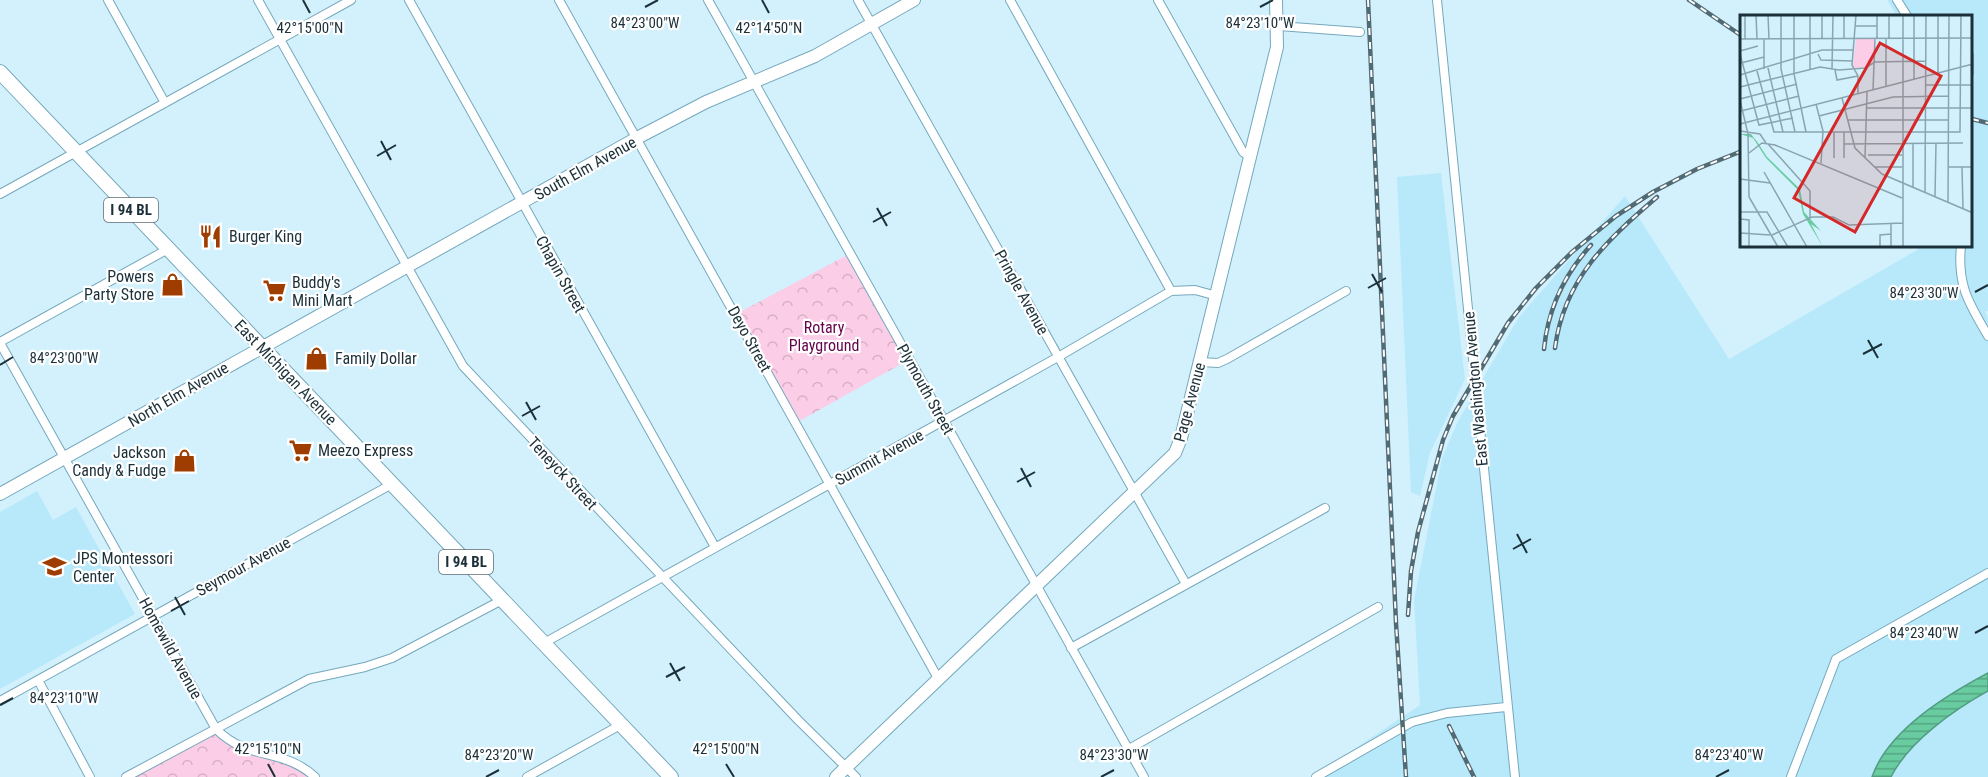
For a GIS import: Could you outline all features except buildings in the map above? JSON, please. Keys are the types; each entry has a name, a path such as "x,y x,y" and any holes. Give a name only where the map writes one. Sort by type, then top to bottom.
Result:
{"main road":[{"name":"East Michigan Avenue","path":"0,72 671,777"}],"street":[{"path":"108,0 165,102"},
{"name":"Teneyck Street","path":"258,0 463,366 798,720 856,777"},
{"path":"0,194 351,0"},
{"name":"Chapin Street","path":"409,0 715,547"},
{"name":"Deyo Street","path":"559,0 939,680"},
{"name":"Plymouth Street","path":"708,0 1144,777"},
{"name":"Pringle Avenue","path":"858,0 1186,585"},
{"name":"South Elm Avenue","path":"262,346 637,138 706,102 815,56 914,0"},
{"path":"1010,0 1172,291 1195,290 1217,296"},
{"path":"1158,0 1243,152 1251,158"},
{"name":"Page Avenue","path":"836,777 1135,494 1169,460 1178,446 1277,47 1279,26 1276,0"},
{"name":"East Washington Avenue","path":"1437,0 1506,707 1515,777"},
{"path":"1897,0 1905,15"},
{"path":"1279,26 1360,32"},
{"path":"1961,248 1959,265 1963,289 1988,336"},
{"path":"0,342 168,249"},
{"name":"Summit Avenue","path":"544,643 1058,357 1172,291"},
{"path":"1200,362 1218,363 1227,359 1346,291"},
{"name":"Homewild Avenue","path":"0,342 216,729 229,742 246,750 294,761 315,777"},
{"name":"North Elm Avenue","path":"0,494 262,346"},
{"name":"Seymour Avenue","path":"0,701 392,484"},
{"path":"1071,648 1325,508"},
{"path":"1791,777 1836,659 1988,573"},
{"path":"126,777 309,679 365,668 392,658 502,600"},
{"path":"1128,749 1378,607"},
{"path":"38,680 90,777"},
{"path":"1316,777 1412,722 1447,713 1506,707"},
{"path":"527,777 622,724"}],"shaded area":[{"path":"1887,0 1988,0 1988,311 1985,311 1988,318 1988,777 1313,777 1420,705 1414,600 1442,458 1458,421 1519,317 1625,196 1729,359 1918,248 1973,248 1973,15 1896,15"},
{"path":"1441,173 1465,379 1430,453 1420,496 1411,492 1397,177"},
{"name":"JPS Montessori Center","path":"37,491 53,520 76,507 135,614 0,689 0,512"},
{"path":"1988,673 1988,691 1933,728 1909,751 1891,777 1872,777 1891,744 1905,729 1937,703"}],"green space":[{"name":"Rotary Playground","path":"851,253 910,359 796,423 736,314"},
{"path":"216,729 246,750 309,772 314,777 127,777"}],"railway":[{"path":"1368,0 1396,623 1406,777"},
{"path":"1689,0 1740,35"},
{"path":"1973,119 1988,123"},
{"path":"1408,615 1411,571 1418,532 1443,440 1453,416 1508,323 1536,288 1572,252 1616,216 1653,192 1697,169 1740,152"},
{"path":"1555,348 1560,323 1578,281 1605,245 1657,197"},
{"path":"1544,349 1549,320 1559,293 1565,280 1591,245"},
{"path":"1449,726 1474,777"}],"place":[{"name":"Burger King","path":"211,236"},
{"name":"Powers Party Store","path":"172,285"},
{"name":"Buddy's Mini Mart","path":"274,291"},
{"name":"Family Dollar","path":"317,358"},
{"name":"Meezo Express","path":"300,450"},
{"name":"Jackson Candy & Fudge","path":"184,461"},
{"name":"JPS Montessori Center","path":"55,567"}]}
